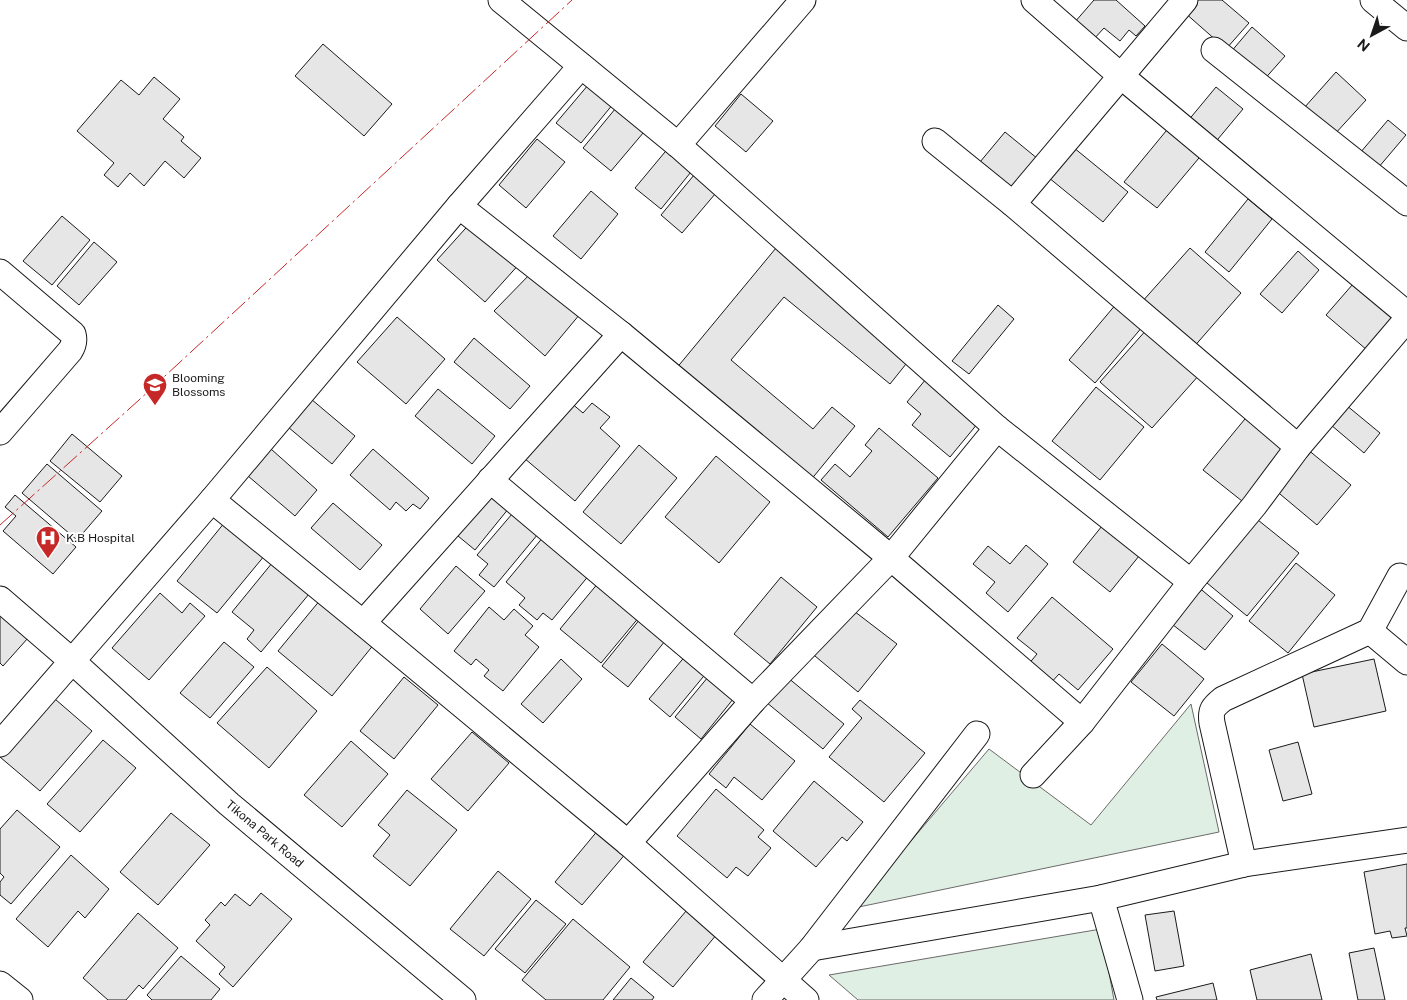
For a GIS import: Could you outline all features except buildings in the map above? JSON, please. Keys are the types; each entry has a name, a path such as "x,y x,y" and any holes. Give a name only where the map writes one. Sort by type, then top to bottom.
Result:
{"street":[{"path":"501,0 678,146 997,428 1190,582"},
{"path":"678,146 803,0"},
{"path":"1034,0 1121,76 1407,314"},
{"path":"1013,204 1185,0"},
{"path":"1373,0 1407,28"},
{"path":"1214,50 1407,203"},
{"path":"0,744 212,500 459,206 581,66"},
{"path":"935,142 1013,204 1298,447"},
{"path":"459,206 621,334 891,558 1082,722"},
{"path":"0,272 73,334 74,338 74,345 70,351 0,432"},
{"path":"1033,775 1082,722 1190,582 1254,506 1298,447 1407,319"},
{"path":"363,623 621,334"},
{"path":"628,843 753,701 891,558 997,428"},
{"path":"490,480 753,701"},
{"path":"212,500 628,843 806,1000"},
{"path":"1244,864 1212,723 1211,714 1214,706 1223,699 1370,631 1400,576"},
{"name":"Tikona Park Road","path":"0,599 72,661 229,804 463,1000"},
{"path":"1370,631 1407,662"},
{"path":"765,1000 812,948 977,734"},
{"path":"812,948 1101,898 1244,864 1407,840"},
{"path":"1101,898 1130,1000"},
{"path":"0,984 20,1000"}],"green space":[{"path":"1191,704 1219,832 854,908 989,749 1091,825"},
{"path":"1101,929 1114,1000 858,1000 829,975"}],"power":[{"path":"0,525 139,400 572,0"}],"place":[{"name":"Blooming Blossoms","path":"155,406"},
{"name":"K.B Hospital","path":"48,559"}]}
